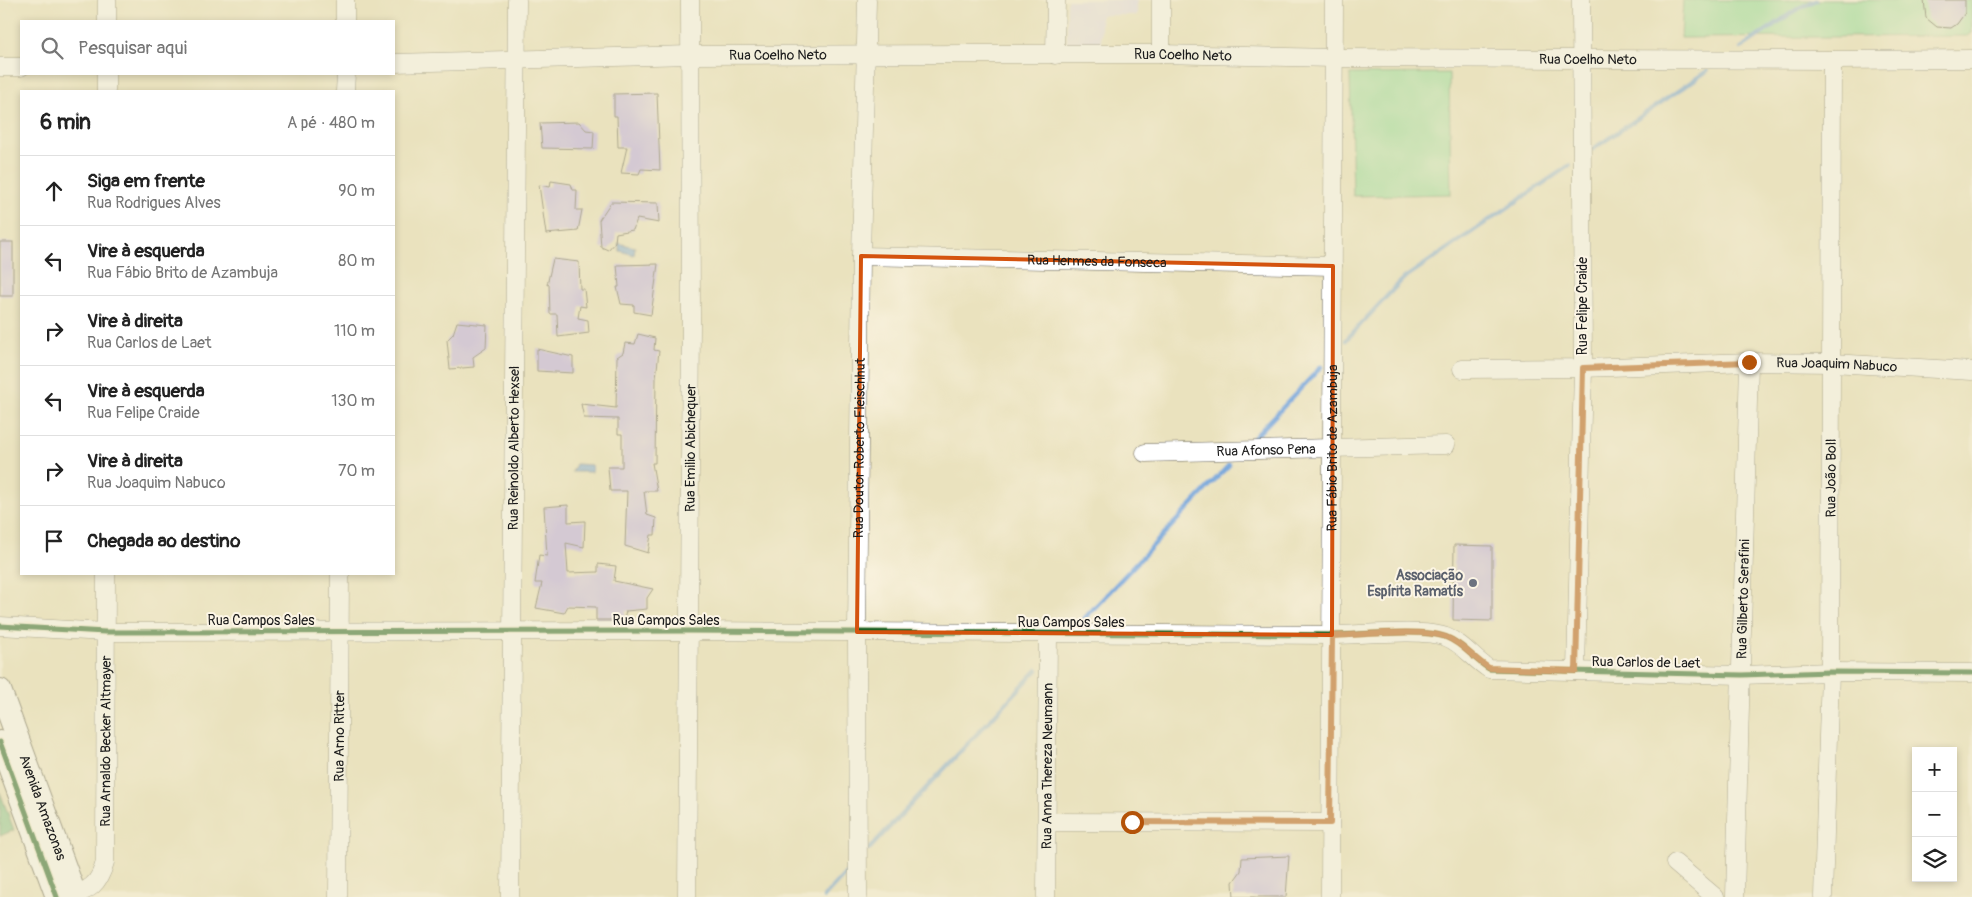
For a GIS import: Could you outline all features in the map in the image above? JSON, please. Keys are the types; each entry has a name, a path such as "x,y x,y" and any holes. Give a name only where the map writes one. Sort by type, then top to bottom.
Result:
{"main road":[{"name":"Avenida Amazonas","path":"0,690 69,896"},
{"name":"Avenida Amazonas","path":"0,742 69,896"}],"street":[{"path":"107,0 107,20"},
{"path":"345,0 346,20"},
{"name":"Rua Reinoldo Alberto Hexsel","path":"510,897 517,0"},
{"name":"Rua Emilio Abichequer","path":"687,897 690,0"},
{"name":"Rua Doutor Roberto Fleischhut","path":"858,897 857,632 861,256 867,0"},
{"path":"1055,55 1056,0"},
{"path":"1161,0 1161,54"},
{"name":"Rua Fábio Brito de Azambuja","path":"1330,897 1334,0"},
{"name":"Rua Felipe Craide","path":"1576,671 1583,368 1581,0"},
{"name":"Rua Coelho Neto","path":"395,63 517,58 690,55 1161,54 1334,58 1972,59"},
{"name":"Rua João Boll","path":"1823,897 1830,672 1832,60"},
{"path":"0,67 20,67"},
{"path":"106,75 106,90"},
{"path":"345,90 346,75"},
{"name":"Rua Hermes da Fonseca","path":"861,256 1333,266"},
{"name":"Rua Joaquim Nabuco","path":"1462,369 1583,368 1749,362 1832,363 1972,371"},
{"name":"Rua Gilberto Serafini","path":"1735,897 1749,362"},
{"name":"Rua Afonso Pena","path":"1145,453 1446,445"},
{"name":"Rua Arnaldo Becker Altmayer","path":"69,896 92,887 101,877 105,862 106,575"},
{"name":"Rua Arno Ritter","path":"338,897 340,575"},
{"name":"Rua Campos Sales","path":"0,626 105,632 689,631 1332,636"},
{"name":"Rua Anna Thereza Neumann","path":"1046,897 1048,633"},
{"name":"Rua Carlos de Laet","path":"1332,636 1426,633 1446,636 1463,646 1477,661 1489,668 1742,675 1830,672 1972,673"},
{"path":"1047,822 1330,823"},
{"path":"1675,863 1715,897"}],"highlighted area":[{"path":"861,256 1333,266 1332,635 857,632"}],"shaded area":[{"path":"1067,0 1137,0 1137,15 1101,15 1101,45 1067,45"}],"green space":[{"path":"1683,0 1972,0 1972,33 1968,36 1681,38"},
{"path":"1449,73 1451,194 1353,196 1350,74"},
{"path":"0,792 14,830 0,836"}],"water":[{"path":"618,243 635,247 634,255 620,251"},
{"path":"576,464 592,465 592,472 572,472"}],"building":[{"path":"1924,0 1965,0 1965,13 1957,24 1951,28 1937,27 1926,18"},
{"path":"657,93 660,170 641,169 639,174 621,173 627,147 618,147 617,116 614,116 614,94"},
{"path":"579,122 586,130 594,131 593,149 542,148 540,123"},
{"path":"551,181 571,184 573,190 577,190 576,210 582,210 578,231 546,234 539,185 550,187"},
{"path":"611,202 658,203 659,223 637,219 633,230 616,233 615,242 608,250 601,247 599,220"},
{"path":"0,242 13,242 13,296 0,296"},
{"path":"553,259 579,262 580,289 584,289 586,307 580,306 578,318 588,320 589,333 558,337 557,314 550,314 549,284 547,285"},
{"path":"658,264 651,315 634,312 634,305 621,304 617,287 619,287 617,265"},
{"path":"457,322 487,325 486,348 473,357 474,367 450,369 447,340 453,334"},
{"path":"638,334 655,338 654,350 659,351 656,378 655,463 652,463 657,491 644,491 647,515 656,518 655,535 651,535 648,553 625,546 627,491 610,491 608,467 622,467 622,434 618,434 618,419 584,418 581,404 616,408 617,357 623,353 625,343 635,344"},
{"path":"537,349 573,357 573,373 537,371"},
{"path":"568,505 568,522 585,521 584,547 566,543 568,573 598,572 598,564 616,566 614,581 653,589 647,598 647,609 626,611 624,620 596,620 596,607 568,606 564,613 536,608 542,583 535,583 539,555 547,556 544,507"},
{"name":"Associação Espírita Ramatís","path":"1454,545 1492,546 1492,621 1453,620"},
{"path":"1289,856 1286,897 1234,897 1233,882 1241,871 1242,858"}],"waterway":[{"path":"1741,48 1796,10 1816,0"},
{"path":"1593,149 1707,71"},
{"path":"1346,340 1403,279 1570,165"},
{"path":"1250,442 1321,367"},
{"path":"1081,622 1229,465"},
{"path":"869,849 1037,670"},
{"path":"824,897 846,873"}],"cycle path":[{"path":"0,626 105,632 689,631 1332,635 1407,632 1436,634 1446,637 1458,644 1489,669 1742,675 1830,672 1972,673"},
{"path":"0,742 57,897"}],"place":[{"name":"Associação Espírita Ramatís","path":"1473,583"}],"route":[{"path":"1132,822 1330,823 1332,636 1426,633 1446,636 1463,646 1477,661 1489,668 1576,671 1583,368 1749,362"}]}
